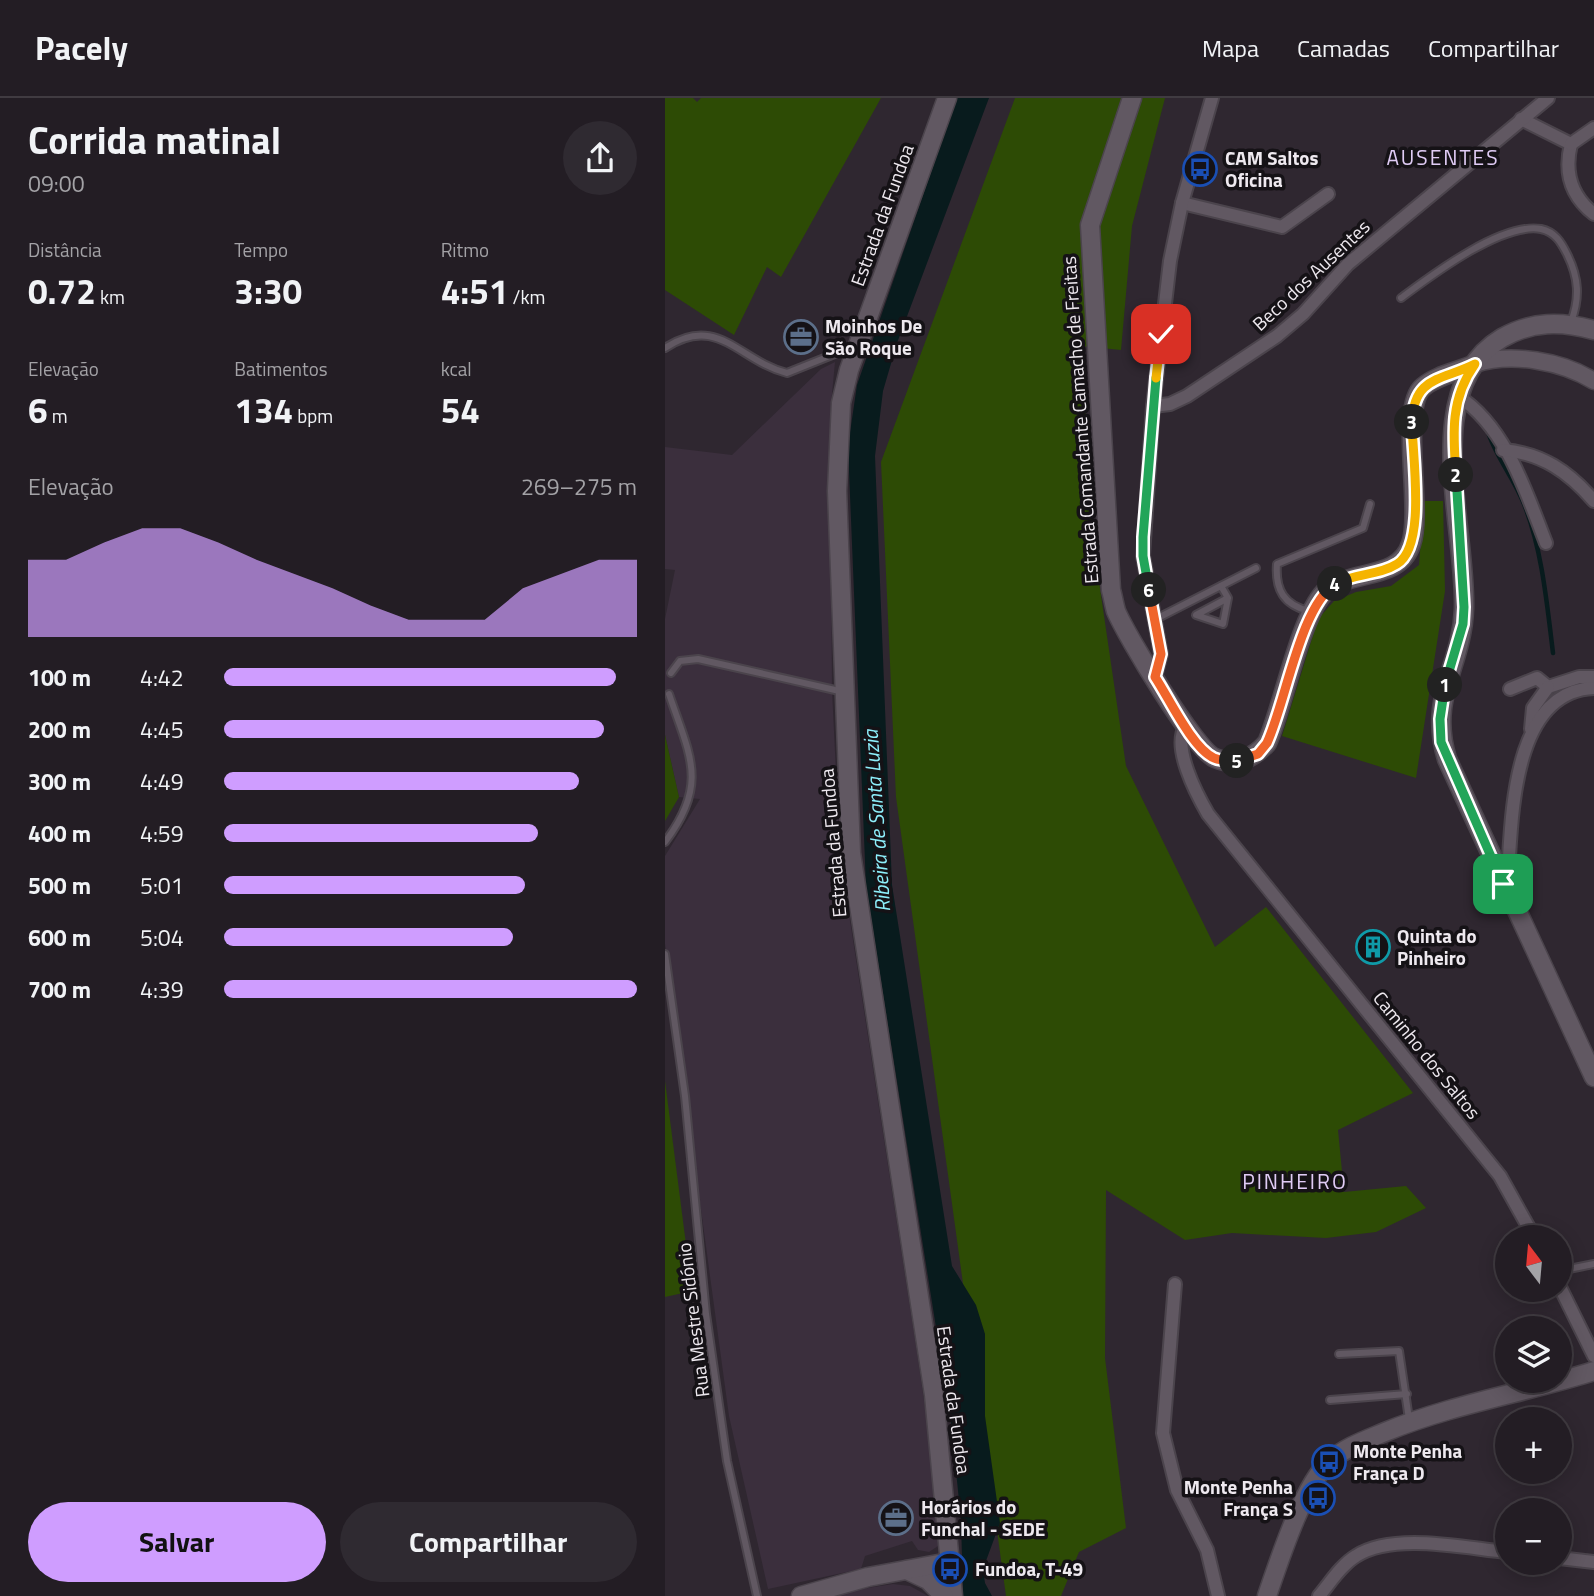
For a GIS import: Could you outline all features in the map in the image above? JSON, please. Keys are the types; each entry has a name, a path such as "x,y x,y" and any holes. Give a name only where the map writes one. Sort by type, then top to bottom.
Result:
{"main road":[{"name":"Estrada da Fundoa","path":"947,98 858,346 841,403 838,441 844,692 852,853 934,1395 953,1596"},
{"name":"Estrada Comandante Camacho de Freitas","path":"1132,98 1090,225 1091,279 1111,590 1116,611 1155,677 1194,739 1214,758 1239,761 1258,754 1276,725 1311,612 1326,590 1339,582 1382,571 1406,556 1414,536 1412,424 1416,397 1420,389 1438,378 1452,375 1475,364"},
{"path":"1594,330 1570,324 1536,324 1515,331 1498,341 1475,364 1458,396 1453,423 1464,607 1463,624 1441,700 1441,742 1503,884 1594,1077"},
{"path":"1266,1596 1313,1483 1329,1462 1355,1444 1410,1421 1470,1402 1594,1371"},
{"path":"801,1596 867,1577 949,1562"},
{"path":"907,1570 928,1580 944,1596"}],"street":[{"path":"1155,677 1161,654 1143,556 1153,407 1170,261 1182,203 1212,98"},
{"name":"Beco dos Ausentes","path":"1153,407 1170,404 1187,396 1277,336 1303,314 1348,264 1548,98"},
{"path":"1521,119 1571,144"},
{"path":"1594,128 1571,144 1567,159 1569,181 1576,195 1594,214"},
{"path":"1182,203 1282,227 1328,194"},
{"path":"1475,364 1496,357 1526,361 1573,370 1594,381"},
{"path":"1458,396 1488,421 1517,474 1546,543"},
{"path":"1503,450 1526,452 1539,457 1562,470 1594,501"},
{"path":"1503,884 1508,873 1517,791 1533,708 1548,687 1579,677 1594,677"},
{"path":"1510,689 1537,678 1548,687"},
{"path":"1531,729 1546,709 1566,696 1594,688"},
{"name":"Caminho dos Saltos","path":"1186,726 1181,737 1189,777 1208,814 1500,1176 1527,1225"},
{"path":"1175,1283 1163,1433 1177,1490 1207,1550 1218,1596"},
{"path":"1567,1302 1594,1356"},
{"path":"1319,1596 1355,1556 1368,1550 1401,1543 1495,1551"},
{"path":"1572,1559 1594,1562"}],"lane":[{"path":"1401,298 1458,256 1528,229 1541,229 1558,238 1571,261 1579,299 1570,324"},
{"path":"665,348 691,335 712,335 787,373 831,353 858,346"},
{"path":"1311,612 1296,608 1284,599 1277,587 1277,564 1363,528 1370,504"},
{"path":"1154,620 1256,568"},
{"path":"1221,586 1228,598 1223,624 1196,615 1228,598"},
{"path":"671,673 680,661 698,659 844,692"},
{"path":"665,842 679,824 691,797 694,774 669,694"},
{"name":"Rua Mestre Sidónio","path":"665,954 685,1096 706,1314 727,1461 757,1596"},
{"path":"1572,1268 1594,1264"},
{"path":"1339,1354 1399,1351 1410,1421"},
{"path":"1330,1400 1407,1394"}],"shaded area":[{"name":"Horários do Funchal - SEDE","path":"835,362 830,415 832,690 840,856 931,1449 938,1546 929,1552 918,1550 912,1541 865,1556 861,1569 768,1589 729,1416 665,944 665,856 700,799 679,797 665,735 665,619 675,570 665,569 665,447 732,455 821,369"},
{"path":"893,1584 910,1586 928,1596 816,1596"}],"green space":[{"path":"665,98 693,98 697,102 701,98 881,98 781,277 767,267 734,335 665,290"},
{"path":"1015,98 1165,98 1132,226 1121,350 1081,346 1096,561 1126,766 1215,947 1266,907 1413,1093 1338,1130 1344,1192 1406,1186 1426,1208 1376,1232 1326,1238 1232,1233 1185,1240 1106,1190 1105,1358 1126,1528 1079,1552 1061,1596 1006,1596 896,797 881,462"},
{"path":"1424,501 1443,501 1445,591 1416,778 1282,736 1318,619 1334,601 1356,592 1391,586 1419,565"},
{"path":"665,735 679,797 665,821"},
{"path":"665,1081 692,1291 665,1297"}],"water":[{"name":"Ribeira de Santa Luzia","path":"957,98 989,98 897,343 883,391 875,456 892,885 952,1266 976,1305 985,1334 985,1416 1000,1523 983,1569 985,1583 992,1596 963,1596 961,1520 951,1422 866,886 848,446 857,385"}],"waterway":[{"path":"1488,432 1520,494 1530,521 1543,577 1553,653"}],"place":[{"name":"CAM Saltos Oficina","path":"1200,169"},
{"name":"Moinhos De São Roque","path":"801,337"},
{"name":"Quinta do Pinheiro","path":"1373,947"},
{"name":"Monte Penha França D","path":"1329,1462"},
{"name":"Monte Penha França S","path":"1318,1498"},
{"name":"Horários do Funchal - SEDE","path":"896,1518"},
{"name":"Fundoa, T-49","path":"950,1569"}],"district":[{"name":"AUSENTES","path":"1443,158"},
{"name":"PINHEIRO","path":"1295,1182"}],"route":[{"path":"1161,334 1145,487 1143,556 1161,654 1155,677 1194,739 1214,758 1227,761 1250,758 1258,754 1267,743 1276,725 1311,612 1326,590 1339,582 1390,568 1406,556 1414,536 1412,424 1416,397 1420,389 1438,378 1452,375 1475,364 1462,385 1454,410 1464,607 1457,649 1441,700 1441,742 1503,884"}]}
